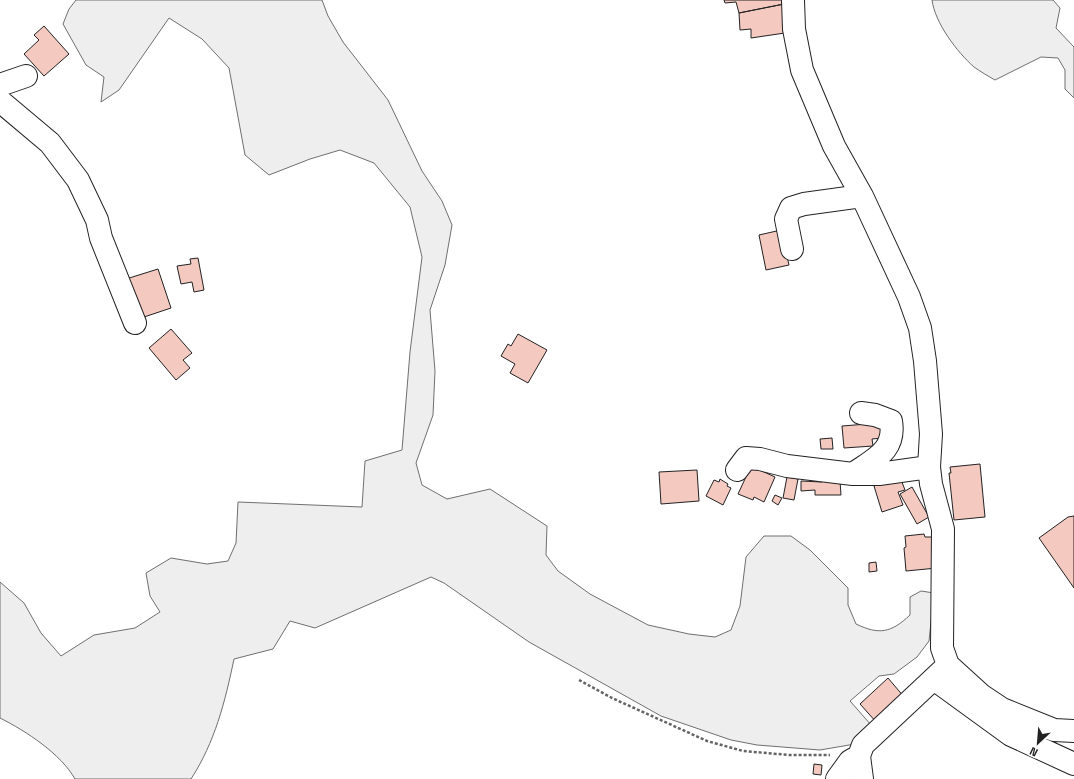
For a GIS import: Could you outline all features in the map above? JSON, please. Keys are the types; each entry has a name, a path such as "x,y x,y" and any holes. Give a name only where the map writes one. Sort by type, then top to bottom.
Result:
{"street":[{"path":"794,0 794,29 802,70 834,146 862,196 909,297 920,328 925,361 931,434 929,467 931,484 943,529 941,672 863,745 859,753 850,761 837,779"},
{"path":"0,85 26,76"},
{"path":"0,101 50,144 78,180 97,220 101,238 135,323"},
{"path":"792,249 786,219 791,208 804,204 862,196"},
{"path":"97,220 108,232 124,265"},
{"path":"852,474 887,449 893,432 891,421 875,415 861,413"},
{"path":"737,470 746,458 760,459 786,466 852,474 879,474 929,467"},
{"path":"941,672 1002,709 1054,730 1074,731"},
{"path":"941,672 1011,735 1074,764"},
{"path":"859,753 862,779"}],"path":[{"path":"579,680 612,698 707,741 743,750 789,755 859,753"}],"shaded area":[{"path":"76,0 322,0 328,16 343,42 388,100 422,171 442,201 452,225 445,265 430,310 435,371 433,415 416,463 422,485 447,499 490,489 547,526 546,555 558,571 590,594 648,625 689,634 715,637 731,630 740,606 746,557 764,536 791,536 810,550 848,588 848,605 856,624 864,628 878,631 891,629 897,626 910,615 910,597 921,591 934,593 929,641 917,657 894,674 879,676 850,701 872,726 855,744 820,750 757,745 731,740 661,716 529,642 444,583 431,577 315,628 290,621 273,649 234,659 223,706 213,736 207,751 191,779 75,779 69,770 52,752 31,736 0,718 0,582 24,603 41,633 61,656 94,635 135,628 160,612 150,596 146,573 171,558 207,564 228,561 236,543 238,502 362,507 365,461 402,450 410,352 422,257 410,207 374,163 340,150 310,159 269,175 245,155 229,68 202,39 169,18 119,90 101,102 104,77 86,65 63,24 69,9"},
{"path":"932,0 1053,0 1060,8 1056,28 1074,47 1074,98 1065,89 1065,70 1058,58 1041,57 995,80 974,67 954,45 942,27 937,18"}],"building":[{"path":"724,0 784,0 784,4 739,13 736,2 725,3"},
{"path":"784,4 785,33 751,38 751,29 740,30 739,13"},
{"path":"44,26 69,54 44,76 24,54 39,40 34,35"},
{"path":"781,230 789,265 766,270 759,235"},
{"path":"198,258 204,290 194,292 192,282 181,284 177,266 191,264 190,259"},
{"path":"158,269 171,308 138,319 126,279"},
{"path":"171,329 192,353 183,360 190,368 176,380 149,348"},
{"path":"518,334 547,350 528,383 510,373 515,364 501,356 508,344 511,346"},
{"path":"880,423 882,438 872,439 873,446 844,448 842,426"},
{"path":"832,438 833,449 821,449 820,439"},
{"path":"980,464 985,517 954,520 949,473 951,473 950,467"},
{"path":"751,466 775,477 764,502 754,497 753,500 738,494"},
{"path":"697,470 699,501 661,504 659,472"},
{"path":"787,477 798,479 794,500 783,498"},
{"path":"900,477 905,490 898,492 903,505 882,512 874,486"},
{"path":"720,479 731,488 723,505 706,496 714,480 719,482"},
{"path":"822,479 840,481 841,495 815,495 815,490 801,491 801,481 822,482"},
{"path":"912,487 929,517 917,524 900,494"},
{"path":"775,495 782,498 778,505 772,501"},
{"path":"1074,516 1074,588 1039,538 1068,517"},
{"path":"924,534 925,537 933,537 937,568 906,571 904,548 906,547 905,536"},
{"path":"876,562 877,571 869,572 869,563"},
{"path":"888,678 905,698 877,723 860,704"},
{"path":"814,764 822,765 821,775 813,774"}]}
